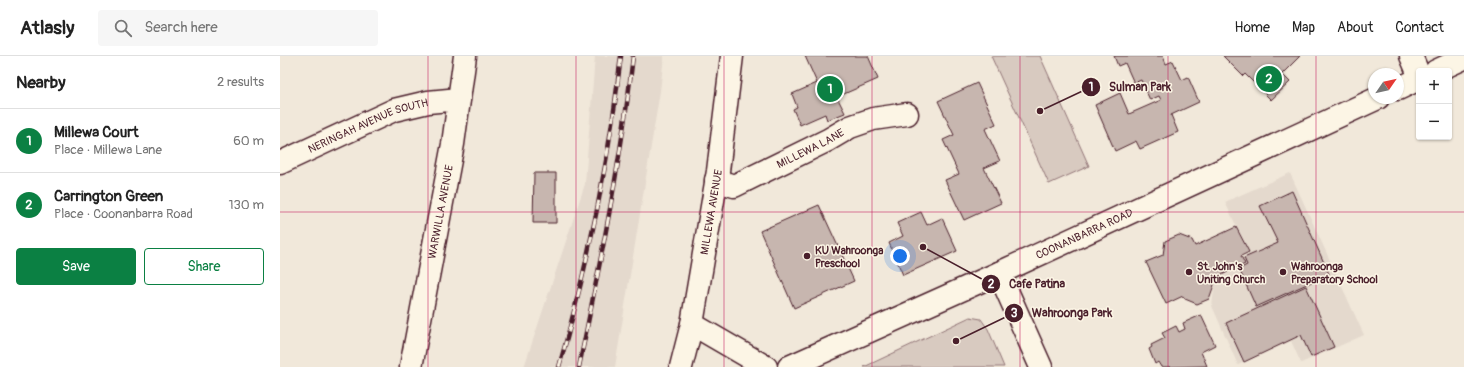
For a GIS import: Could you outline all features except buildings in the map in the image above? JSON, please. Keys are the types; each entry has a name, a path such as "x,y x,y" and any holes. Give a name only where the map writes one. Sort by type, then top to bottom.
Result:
{"street":[{"name":"WARWILLA AVENUE","path":"411,367 453,144 465,56"},
{"name":"MILLEWA AVENUE","path":"682,367 692,324 716,180 732,56"},
{"path":"1411,56 1416,68"},
{"path":"1442,68 1464,58"},
{"path":"1404,86 1416,80"},
{"name":"NERINGAH AVENUE SOUTH","path":"280,163 394,110 428,102 459,99"},
{"name":"COONANBARRA ROAD","path":"789,367 999,273 1368,103"},
{"name":"MILLEWA LANE","path":"716,180 734,186 828,140 850,127 873,119 908,114"},
{"path":"999,273 1041,367"},
{"path":"692,324 766,367"}],"shaded area":[{"path":"595,56 664,56 660,91 615,367 524,367 585,184"},
{"path":"991,56 1040,56 1089,166 1049,184"},
{"name":"Wahroonga Preparatory School","path":"1290,173 1364,335 1301,363 1291,341 1238,365 1212,306 1215,280 1246,265 1243,257 1249,253 1225,202"},
{"path":"970,317 981,319 988,329 1004,367 864,367"}],"railway":[{"path":"559,367 579,290 604,174 621,56"},
{"path":"579,367 616,173 633,56"}],"place":[{"name":"Carrington Green","path":"1269,79"},
{"name":"Millewa Court","path":"830,89"},
{"name":"Sulman Park","path":"1040,111"},
{"name":"Cafe Patina","path":"923,247"},
{"name":"KU Wahroonga Preschool","path":"807,256"},
{"name":"St. John's Uniting Church","path":"1189,272"},
{"name":"Wahroonga Preparatory School","path":"1283,272"},
{"name":"Wahroonga Park","path":"956,341"}]}
